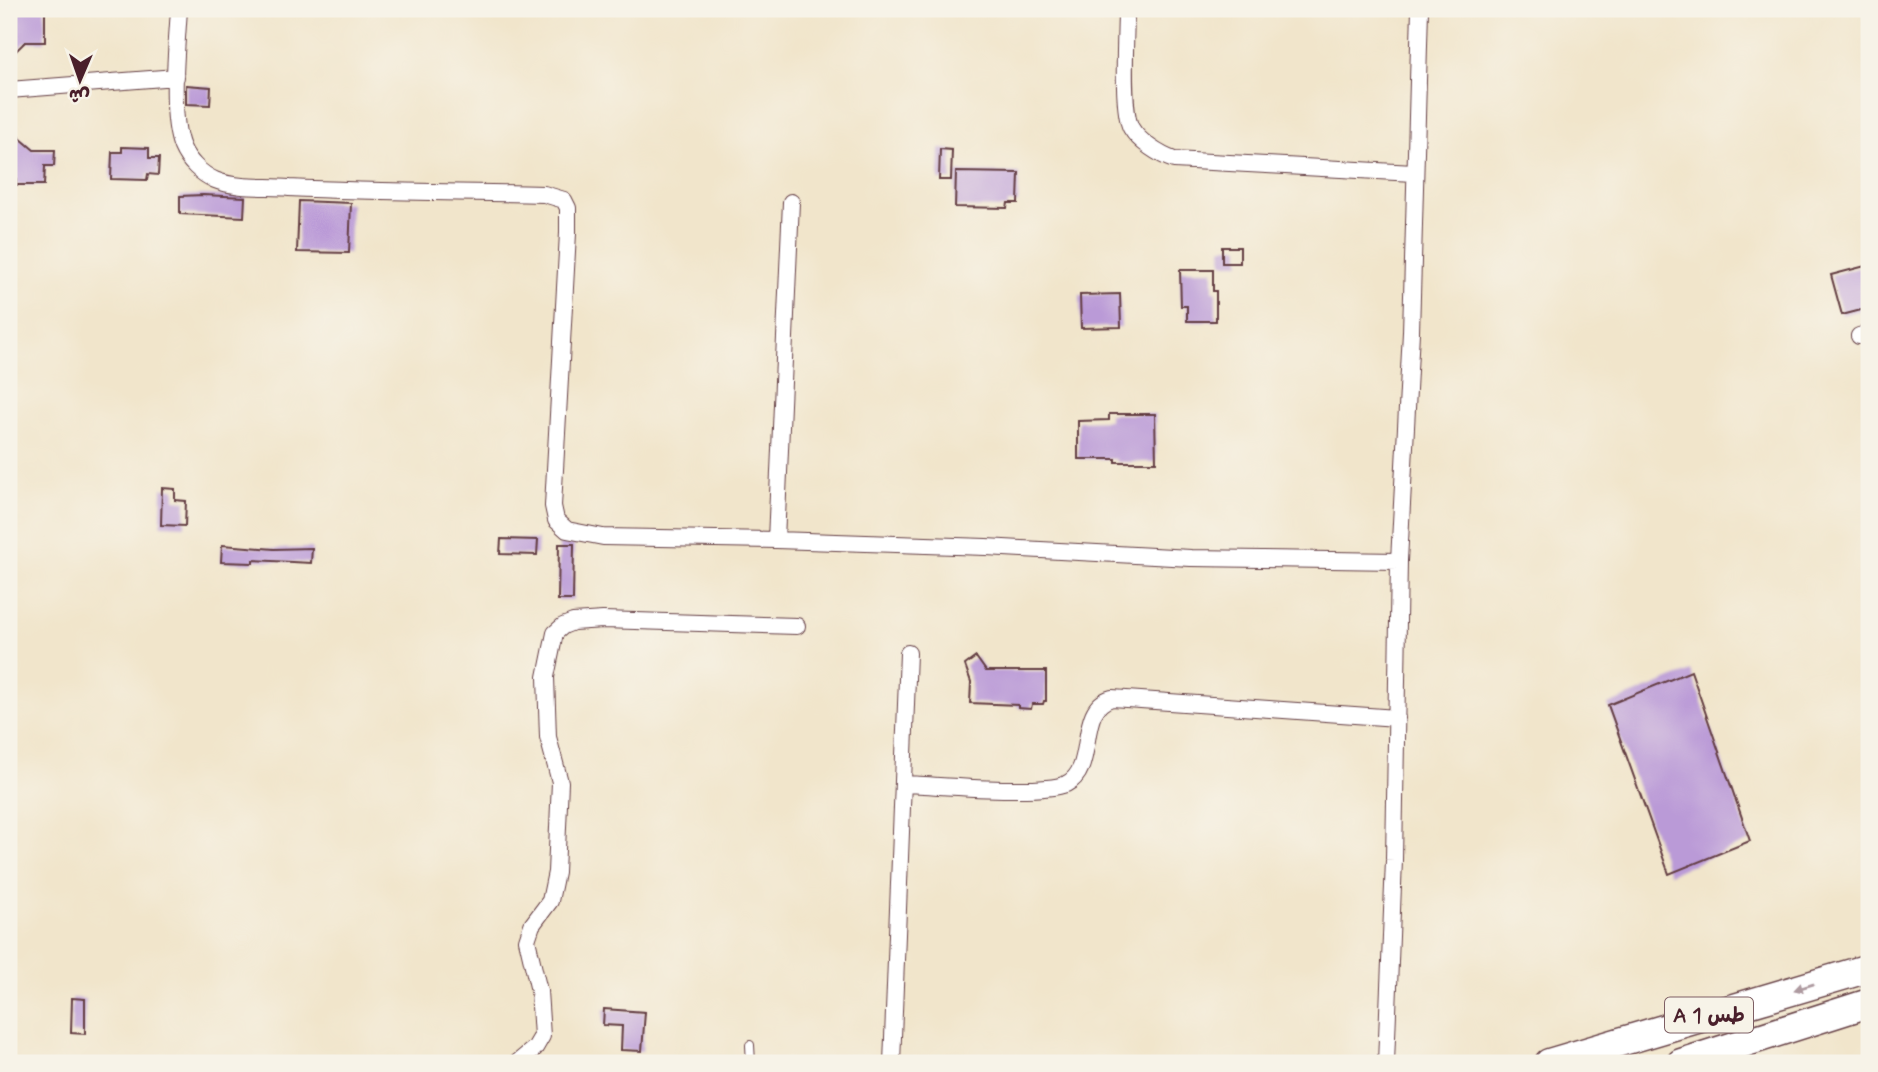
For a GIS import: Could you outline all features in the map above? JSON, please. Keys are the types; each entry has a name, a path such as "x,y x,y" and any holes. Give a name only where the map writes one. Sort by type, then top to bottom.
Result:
{"highway":[{"name":"A 1 طس","path":"1549,1063 1869,968"},
{"name":"A 1 طس","path":"1681,1063 1869,1003"}],"street":[{"path":"179,9 177,128 182,147 190,160 202,173 215,180 230,184 311,189 544,194 564,200 568,208 568,233 553,506 556,520 567,530 603,537 776,540 1191,558 1399,561"},
{"path":"1126,9 1126,111 1132,128 1154,150 1174,160 1414,173"},
{"path":"1387,1063 1394,873 1399,561 1411,332 1420,9"},
{"path":"9,90 176,77"},
{"path":"776,540 791,202"},
{"path":"517,1063 539,1042 543,1026 539,991 527,940 532,925 550,901 556,872 560,782 548,737 546,677 555,633 573,622 603,620 797,626"},
{"path":"892,1063 908,653"},
{"path":"904,784 1030,789 1066,784 1076,775 1094,715 1103,702 1112,698 1396,718"}],"lane":[{"path":"750,1045 751,1063"}],"building":[{"path":"9,9 45,9 45,42 25,42 16,51 9,45"},
{"path":"186,85 211,87 210,105 186,104"},
{"path":"14,133 34,150 55,150 54,166 45,166 44,185 16,185 16,178 9,178 9,139"},
{"path":"122,147 149,148 149,158 159,158 158,175 148,174 147,180 111,179 112,152 122,152"},
{"path":"940,149 952,150 951,180 939,180"},
{"path":"956,172 1019,173 1018,203 1008,203 1007,208 955,207"},
{"path":"180,196 245,197 244,217 180,214"},
{"path":"299,201 351,203 349,253 297,252"},
{"path":"1222,247 1240,247 1240,263 1222,263"},
{"path":"1869,265 1869,308 1842,315 1831,275"},
{"path":"1180,270 1213,270 1216,321 1187,321 1187,306 1181,306"},
{"path":"1120,294 1121,327 1081,328 1080,295"},
{"path":"1109,414 1155,414 1156,462 1078,459 1078,421 1109,420"},
{"path":"162,488 175,489 175,500 186,501 185,526 161,525"},
{"path":"501,539 538,540 537,555 500,554"},
{"path":"559,544 574,544 573,600 558,600"},
{"path":"222,545 274,549 312,548 311,563 253,560 253,563 221,562"},
{"path":"976,657 986,671 1046,671 1046,701 1043,704 1032,704 1031,709 1018,708 1018,705 970,703 971,682 965,665"},
{"path":"1691,671 1750,841 1669,874 1608,705"},
{"path":"72,998 85,999 85,1034 71,1033"},
{"path":"604,1009 645,1012 642,1051 621,1050 622,1026 603,1025"}]}
